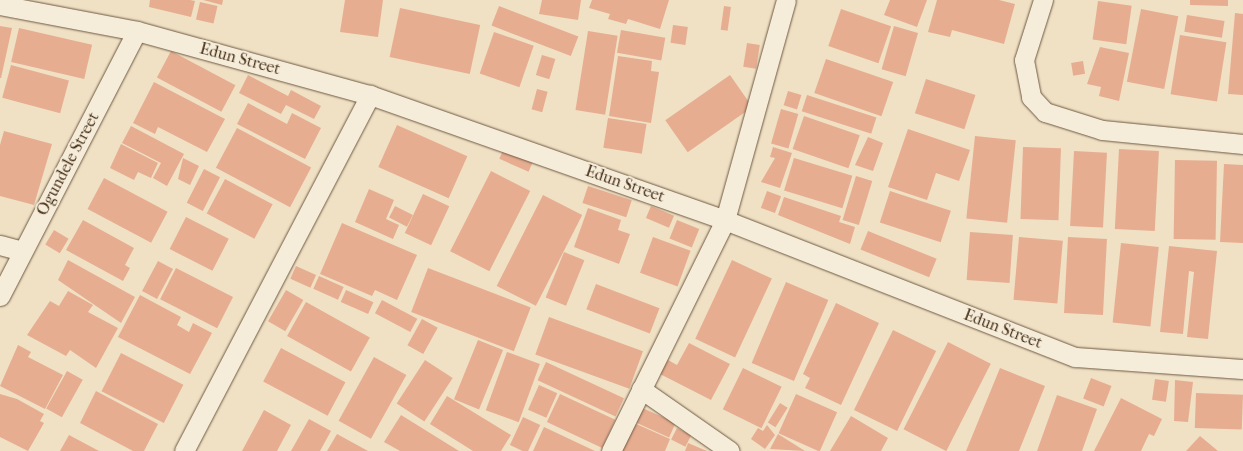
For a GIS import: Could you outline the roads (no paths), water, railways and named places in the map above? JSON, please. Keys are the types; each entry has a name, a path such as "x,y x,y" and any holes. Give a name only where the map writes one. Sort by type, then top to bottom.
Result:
{"street":[{"path":"611,451 725,220 786,0"},
{"path":"1043,0 1024,60 1031,97 1045,112 1102,130 1243,144"},
{"name":"Edun Street","path":"0,4 137,32 370,95 725,220 1075,357 1243,369"},
{"name":"Ogundele Street","path":"0,296 22,250 137,32"},
{"path":"184,451 370,95"},
{"path":"0,245 22,250"},
{"path":"641,389 730,451"}]}
